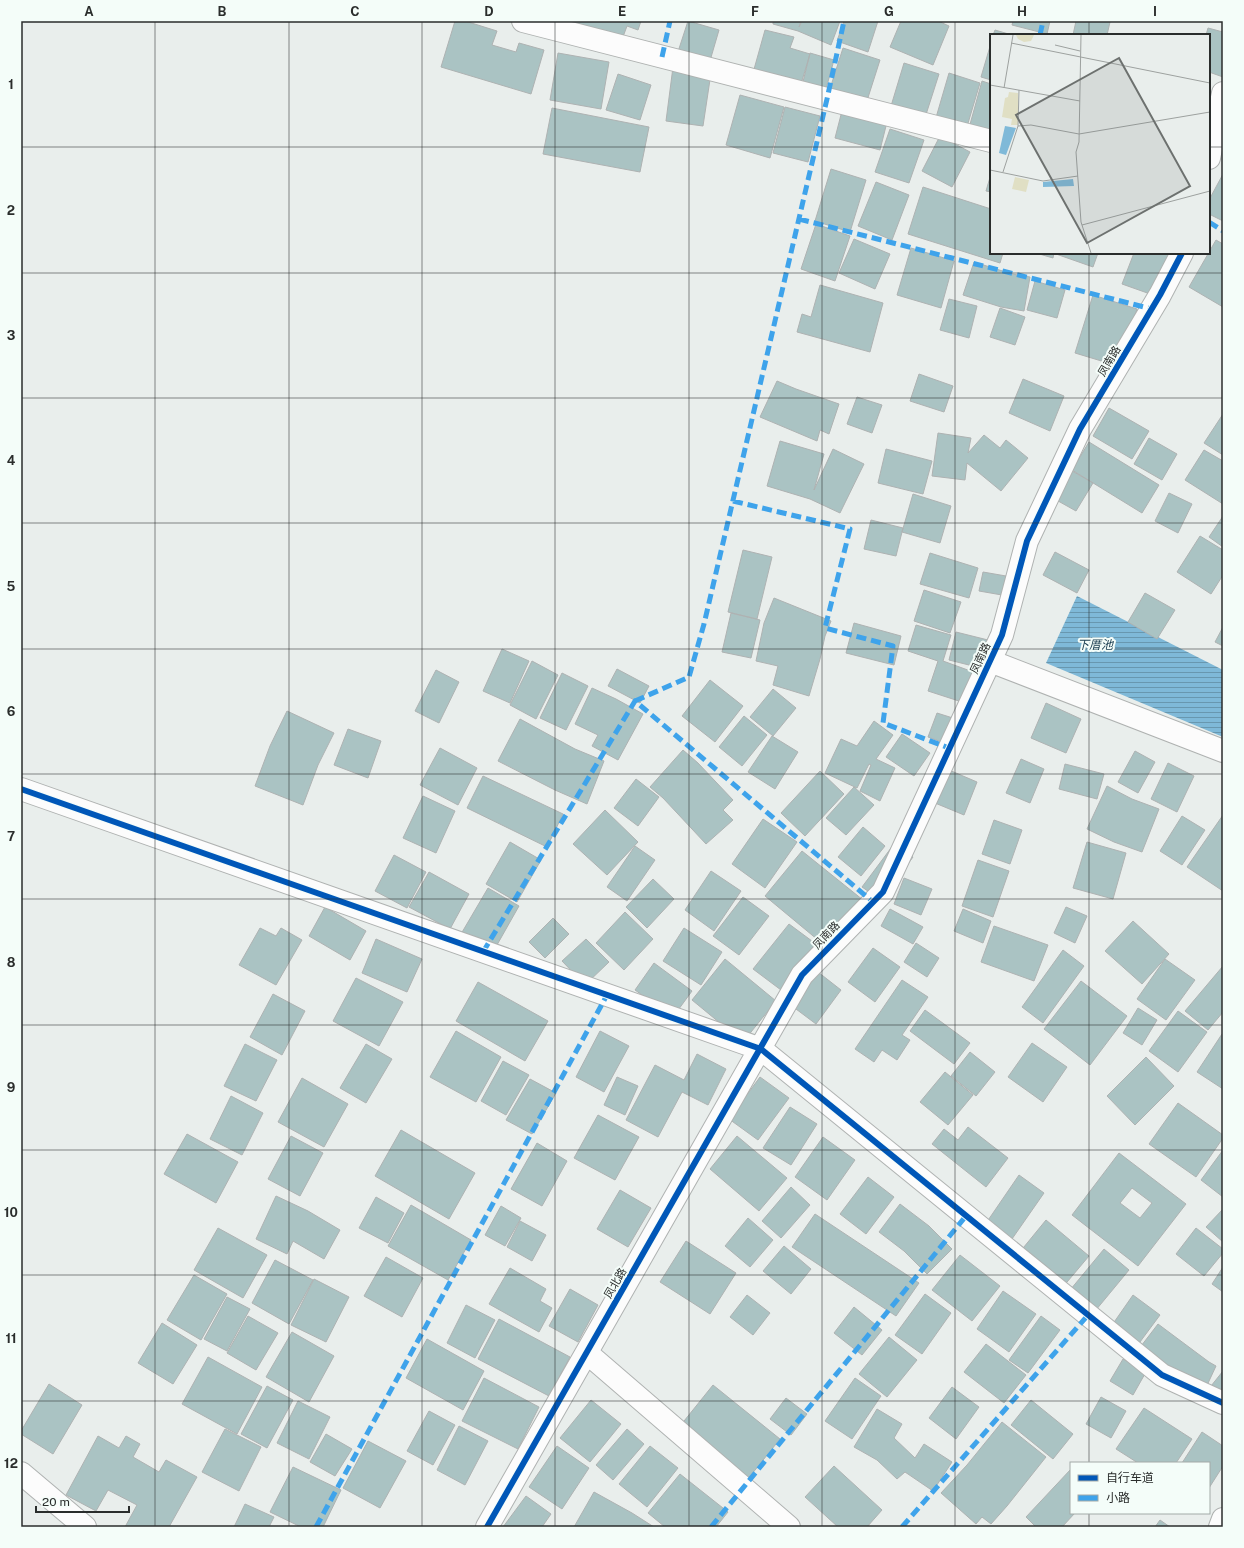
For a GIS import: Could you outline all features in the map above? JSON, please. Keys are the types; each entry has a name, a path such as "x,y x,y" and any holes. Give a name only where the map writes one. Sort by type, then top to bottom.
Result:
{"street":[{"path":"523,21 990,141"},
{"path":"1210,153 1223,93"},
{"name":"凤南路","path":"761,1049 802,975 883,892 1002,635 1027,541 1076,436 1160,295 1181,254"},
{"path":"990,661 1223,751"},
{"path":"21,789 761,1049 1162,1375 1223,1403"},
{"name":"凤北路","path":"487,1527 761,1049"},
{"path":"587,1353 789,1527"},
{"path":"21,1473 85,1527"},
{"path":"1220,1527 1223,1519"}],"water":[{"name":"下厝池","path":"1077,596 1223,670 1223,737 1046,663"}],"building":[{"path":"455,21 465,21 497,31 492,45 516,52 519,43 544,50 531,94 441,67"},
{"path":"570,21 641,21 638,30 627,26 617,53 565,34"},
{"path":"688,21 719,30 707,71 675,61"},
{"path":"773,21 801,21 799,27 802,21 840,21 831,45 798,31 773,24"},
{"path":"844,21 878,21 868,52 837,41"},
{"path":"901,21 938,21 949,26 933,65 890,47"},
{"path":"1013,21 1050,21 1047,34 1012,25"},
{"path":"1076,21 1110,22 1107,34 1073,34"},
{"path":"1208,28 1223,32 1223,77 1210,72 1210,34 1206,34"},
{"path":"765,30 794,37 790,48 810,54 798,94 751,80"},
{"path":"995,30 1009,34 993,34"},
{"path":"990,46 990,80 981,77"},
{"path":"843,48 880,60 865,107 828,95"},
{"path":"558,53 609,62 601,109 550,100"},
{"path":"810,53 834,60 824,96 801,90"},
{"path":"904,63 939,74 922,127 888,116"},
{"path":"673,67 711,73 703,126 666,121"},
{"path":"949,73 980,83 966,130 935,121"},
{"path":"618,74 651,85 640,120 606,110"},
{"path":"982,81 990,84 990,135 969,128"},
{"path":"740,95 784,107 770,158 726,145"},
{"path":"785,107 820,116 808,162 773,153"},
{"path":"843,107 888,118 880,150 835,138"},
{"path":"552,108 649,127 640,172 543,154"},
{"path":"890,129 924,140 909,183 875,172"},
{"path":"940,136 970,152 952,187 922,171"},
{"path":"831,169 866,180 850,232 815,221"},
{"path":"1223,174 1223,221 1210,214 1210,198"},
{"path":"990,177 990,192 986,191"},
{"path":"876,182 909,195 892,240 858,226"},
{"path":"923,187 990,209 990,254 1003,254 1000,263 908,234"},
{"path":"816,224 850,236 835,281 801,269"},
{"path":"854,239 890,254 875,289 839,273"},
{"path":"1216,240 1223,244 1223,307 1189,287 1208,254 1210,254 1210,250"},
{"path":"911,248 954,261 941,308 897,295"},
{"path":"1039,254 1054,254 1053,258"},
{"path":"1056,254 1098,254 1093,267"},
{"path":"1134,254 1169,254 1153,295 1122,284"},
{"path":"974,262 1012,274 1030,277 1024,311 1001,307 963,295"},
{"path":"1035,281 1065,290 1057,318 1027,310"},
{"path":"820,285 883,303 870,352 797,332 802,314 811,317"},
{"path":"1093,295 1137,309 1118,366 1075,353"},
{"path":"949,299 977,306 969,338 940,330"},
{"path":"1000,308 1025,317 1015,345 990,337"},
{"path":"919,374 953,386 944,412 910,401"},
{"path":"1023,379 1064,396 1050,431 1009,413"},
{"path":"777,381 839,404 829,434 820,430 817,441 760,417"},
{"path":"857,397 882,405 872,433 847,424"},
{"path":"1109,408 1149,431 1132,459 1093,436"},
{"path":"1223,414 1223,455 1204,443"},
{"path":"938,433 971,438 968,453 984,435 1000,448 1006,440 1028,458 1001,491 967,463 965,480 932,476"},
{"path":"1149,438 1177,454 1162,480 1134,464"},
{"path":"780,441 824,454 814,490 833,449 864,464 840,513 810,499 767,486"},
{"path":"1089,442 1159,485 1142,513 1072,470"},
{"path":"886,449 932,461 923,494 878,483"},
{"path":"1204,450 1223,461 1223,504 1185,480"},
{"path":"1067,468 1093,483 1076,511 1051,497"},
{"path":"1169,493 1192,504 1178,533 1155,521"},
{"path":"913,494 951,506 940,543 902,532"},
{"path":"1223,516 1223,547 1209,537"},
{"path":"871,520 903,528 896,556 864,549"},
{"path":"1200,536 1223,550 1223,575 1211,594 1177,572"},
{"path":"743,550 772,557 757,619 728,612"},
{"path":"1055,552 1089,570 1077,593 1043,575"},
{"path":"930,553 978,568 969,598 920,584"},
{"path":"983,572 1006,576 1002,595 979,591"},
{"path":"924,590 961,602 950,633 914,621"},
{"path":"1145,593 1175,610 1157,639 1128,622"},
{"path":"774,598 831,621 825,636 809,696 773,685 778,666 756,661 764,623"},
{"path":"731,613 760,620 751,658 722,652"},
{"path":"854,623 901,636 894,665 846,653"},
{"path":"916,625 951,635 943,661 976,673 965,703 928,691 938,661 908,651"},
{"path":"1223,627 1223,646 1215,642"},
{"path":"956,632 988,640 981,668 949,660"},
{"path":"502,649 529,661 510,703 483,691"},
{"path":"532,661 558,675 536,719 510,705"},
{"path":"617,669 649,686 640,703 608,686"},
{"path":"436,670 459,682 439,723 415,711"},
{"path":"562,673 588,686 566,730 540,718"},
{"path":"710,680 743,706 715,742 682,716"},
{"path":"592,688 643,714 618,760 592,746 598,735 575,724"},
{"path":"773,689 796,708 773,736 750,717"},
{"path":"1046,703 1081,719 1066,753 1031,738"},
{"path":"287,711 334,733 318,765 303,805 255,786 270,746"},
{"path":"937,713 956,719 947,744 928,737"},
{"path":"744,716 767,735 742,766 719,747"},
{"path":"520,719 575,749 604,761 587,804 555,790 498,761"},
{"path":"874,721 893,735 876,759 895,768 880,801 860,791 871,765 869,764 857,788 825,773 841,739 857,746"},
{"path":"348,729 381,741 368,778 334,765"},
{"path":"902,734 930,753 914,776 886,757"},
{"path":"772,736 798,752 775,789 748,772"},
{"path":"440,748 477,768 458,805 420,785"},
{"path":"683,750 698,763 733,800 723,810 733,820 706,844 663,798 650,787"},
{"path":"1135,751 1155,762 1138,793 1118,782"},
{"path":"1021,759 1044,769 1030,803 1006,793"},
{"path":"1168,763 1194,776 1177,812 1151,799"},
{"path":"1065,764 1104,774 1097,799 1059,789"},
{"path":"949,770 977,782 964,815 935,803"},
{"path":"820,771 844,794 805,836 781,813"},
{"path":"483,776 563,814 547,847 467,808"},
{"path":"636,779 659,797 638,826 614,808"},
{"path":"1107,786 1132,799 1159,809 1142,852 1114,842 1087,829"},
{"path":"854,787 874,805 846,835 826,818"},
{"path":"423,796 455,811 436,853 403,838"},
{"path":"605,810 638,842 607,875 573,844"},
{"path":"1223,815 1223,891 1187,867"},
{"path":"1182,816 1205,830 1182,865 1160,851"},
{"path":"763,819 797,842 765,888 732,864"},
{"path":"994,820 1022,830 1010,864 982,854"},
{"path":"863,827 885,846 861,876 838,857"},
{"path":"510,842 541,860 517,902 486,884"},
{"path":"1087,842 1126,853 1113,899 1073,888"},
{"path":"894,844 913,857 881,900 862,887"},
{"path":"635,846 655,860 627,901 607,887"},
{"path":"802,851 868,904 830,950 765,896"},
{"path":"394,855 426,872 407,908 375,891"},
{"path":"978,860 1009,871 993,917 962,906"},
{"path":"711,871 741,891 714,931 685,910"},
{"path":"429,872 469,894 450,929 409,907"},
{"path":"904,878 932,889 921,915 894,904"},
{"path":"653,879 674,899 647,928 626,907"},
{"path":"488,888 519,906 493,952 461,934"},
{"path":"743,897 769,916 739,955 713,936"},
{"path":"325,907 366,931 350,960 309,936"},
{"path":"1066,907 1087,916 1075,943 1054,933"},
{"path":"890,909 923,927 913,944 881,926"},
{"path":"963,909 991,921 983,943 954,931"},
{"path":"625,912 653,939 624,970 596,943"},
{"path":"553,918 569,934 545,958 529,942"},
{"path":"1133,921 1169,954 1142,984 1105,951"},
{"path":"789,924 816,944 781,990 753,969"},
{"path":"994,926 1048,945 1034,981 981,962"},
{"path":"260,928 276,936 281,928 302,940 276,985 239,965"},
{"path":"684,928 722,952 701,985 663,961"},
{"path":"376,939 422,959 407,992 362,973"},
{"path":"586,939 609,962 585,985 562,961"},
{"path":"916,943 939,958 927,977 904,962"},
{"path":"873,948 900,967 875,1002 848,982"},
{"path":"1063,950 1084,966 1043,1023 1022,1007"},
{"path":"725,959 776,1001 743,1042 692,1000"},
{"path":"1165,959 1195,980 1166,1020 1137,999"},
{"path":"654,963 692,991 673,1017 635,990"},
{"path":"1223,966 1223,1012 1208,1030 1185,1011"},
{"path":"818,972 841,990 816,1024 792,1006"},
{"path":"356,978 403,1002 379,1046 333,1021"},
{"path":"902,980 928,997 902,1035 910,1040 897,1060 882,1050 874,1062 855,1049"},
{"path":"1081,981 1127,1016 1090,1065 1044,1029"},
{"path":"478,982 548,1021 525,1061 456,1021"},
{"path":"273,994 305,1011 282,1055 250,1037"},
{"path":"1138,1008 1157,1020 1142,1045 1123,1033"},
{"path":"925,1010 970,1043 954,1064 910,1031"},
{"path":"1178,1011 1207,1032 1178,1072 1149,1051"},
{"path":"456,1031 501,1057 476,1102 430,1077"},
{"path":"600,1031 629,1046 604,1092 576,1077"},
{"path":"1222,1034 1223,1035 1223,1089 1197,1072"},
{"path":"1032,1043 1067,1067 1043,1102 1008,1077"},
{"path":"245,1044 277,1060 256,1101 224,1086"},
{"path":"366,1044 392,1059 366,1103 340,1088"},
{"path":"970,1052 995,1072 976,1096 951,1076"},
{"path":"697,1054 726,1069 708,1105 682,1092 658,1137 626,1120 655,1065 684,1080"},
{"path":"1146,1057 1174,1086 1135,1125 1107,1096"},
{"path":"503,1061 529,1075 506,1115 481,1101"},
{"path":"945,1072 973,1095 948,1125 920,1102"},
{"path":"617,1077 638,1086 625,1115 604,1105"},
{"path":"760,1077 789,1098 758,1140 729,1119"},
{"path":"302,1078 348,1104 324,1147 278,1122"},
{"path":"530,1079 556,1093 532,1134 506,1120"},
{"path":"231,1096 263,1113 242,1155 210,1139"},
{"path":"1178,1103 1223,1135 1223,1138 1196,1177 1149,1144"},
{"path":"790,1107 817,1124 791,1165 763,1148"},
{"path":"598,1115 639,1137 615,1180 574,1158"},
{"path":"968,1127 1008,1158 986,1187 932,1144 944,1129 958,1140"},
{"path":"401,1130 475,1173 449,1219 375,1176"},
{"path":"187,1134 238,1162 216,1203 164,1174"},
{"path":"291,1136 323,1153 300,1196 268,1179"},
{"path":"737,1136 787,1178 759,1211 710,1169"},
{"path":"823,1137 855,1160 827,1200 795,1177"},
{"path":"537,1143 567,1161 542,1206 511,1189"},
{"path":"1223,1150 1223,1197 1201,1180"},
{"path":"1119,1153 1186,1204 1138,1266 1072,1215","holes":["1132,1188 1152,1203 1140,1218 1120,1203"]},
{"path":"1019,1175 1044,1193 1005,1249 980,1232"},
{"path":"868,1177 894,1197 866,1234 840,1214"},
{"path":"791,1187 810,1205 781,1238 762,1221"},
{"path":"620,1190 651,1208 628,1247 597,1229"},
{"path":"276,1196 308,1211 340,1230 324,1259 293,1241 287,1254 256,1239"},
{"path":"376,1197 404,1213 388,1243 359,1228"},
{"path":"900,1204 929,1226 952,1249 927,1274 904,1251 879,1232"},
{"path":"411,1205 471,1240 448,1280 388,1246"},
{"path":"501,1206 521,1218 505,1246 485,1235"},
{"path":"1223,1209 1223,1242 1206,1227"},
{"path":"815,1214 919,1283 896,1316 792,1247"},
{"path":"748,1218 773,1240 750,1267 725,1246"},
{"path":"1046,1220 1089,1256 1062,1288 1019,1253"},
{"path":"520,1221 546,1235 532,1261 507,1247"},
{"path":"218,1228 267,1255 243,1298 194,1270"},
{"path":"1196,1228 1223,1249 1223,1253 1204,1276 1176,1254"},
{"path":"686,1241 736,1273 710,1314 660,1282"},
{"path":"784,1246 811,1269 791,1294 763,1271"},
{"path":"1104,1249 1129,1270 1086,1322 1061,1301"},
{"path":"960,1255 1000,1286 972,1321 932,1290"},
{"path":"386,1257 423,1278 402,1317 364,1296"},
{"path":"275,1260 313,1280 289,1324 252,1303"},
{"path":"1223,1267 1223,1292 1212,1284"},
{"path":"510,1268 546,1289 540,1301 552,1308 539,1332 489,1304"},
{"path":"194,1275 227,1294 201,1340 167,1320"},
{"path":"314,1279 349,1297 326,1342 291,1325"},
{"path":"570,1289 598,1305 578,1342 549,1326"},
{"path":"1003,1291 1036,1314 1009,1352 977,1329"},
{"path":"925,1294 951,1313 922,1354 895,1335"},
{"path":"747,1295 770,1313 753,1335 730,1317"},
{"path":"1133,1295 1160,1315 1137,1346 1110,1328"},
{"path":"227,1297 250,1309 227,1351 204,1339"},
{"path":"466,1305 495,1320 475,1358 447,1343"},
{"path":"854,1307 882,1330 862,1355 834,1333"},
{"path":"248,1316 278,1333 256,1370 227,1353"},
{"path":"1041,1316 1060,1330 1028,1373 1009,1360"},
{"path":"499,1319 570,1357 549,1396 478,1359"},
{"path":"162,1323 197,1345 173,1384 138,1363"},
{"path":"1158,1324 1216,1366 1203,1394 1138,1350"},
{"path":"292,1332 334,1356 309,1402 266,1377"},
{"path":"889,1337 917,1360 887,1397 859,1374"},
{"path":"427,1339 484,1371 463,1410 406,1378"},
{"path":"986,1344 1026,1375 1004,1403 964,1372"},
{"path":"208,1357 262,1387 237,1434 182,1404"},
{"path":"1123,1359 1146,1372 1133,1395 1110,1381"},
{"path":"1223,1371 1223,1402 1203,1396"},
{"path":"484,1378 539,1407 518,1449 462,1421"},
{"path":"855,1378 881,1396 852,1439 825,1421"},
{"path":"49,1384 82,1405 53,1454 21,1434 21,1431"},
{"path":"713,1385 780,1439 743,1485 676,1431"},
{"path":"267,1386 293,1400 267,1448 241,1434"},
{"path":"952,1387 979,1407 956,1439 929,1418"},
{"path":"1101,1397 1126,1411 1111,1438 1086,1424"},
{"path":"786,1398 807,1414 791,1435 770,1419"},
{"path":"591,1400 621,1424 590,1462 560,1438"},
{"path":"1031,1400 1073,1434 1053,1459 1011,1425"},
{"path":"298,1401 330,1417 309,1459 277,1443"},
{"path":"1144,1408 1192,1439 1177,1462 1136,1462 1116,1449"},
{"path":"877,1409 902,1424 894,1438 915,1458 924,1444 952,1462 933,1491 905,1472 897,1479 877,1460 854,1447"},
{"path":"429,1411 455,1425 433,1465 407,1451"},
{"path":"1002,1422 1046,1457 991,1524 982,1517 976,1524 941,1493 967,1465"},
{"path":"459,1426 488,1441 465,1485 437,1470"},
{"path":"225,1429 261,1447 239,1491 202,1472"},
{"path":"627,1429 644,1444 613,1480 596,1465"},
{"path":"1202,1432 1223,1446 1223,1466 1210,1486 1210,1462 1183,1462"},
{"path":"326,1434 352,1449 335,1476 310,1462"},
{"path":"98,1436 119,1448 126,1436 140,1444 133,1457 159,1472 166,1460 197,1477 169,1527 125,1527 137,1505 108,1490 96,1511 66,1495"},
{"path":"368,1441 406,1461 380,1508 343,1488"},
{"path":"557,1446 589,1468 562,1509 529,1487"},
{"path":"650,1446 678,1468 647,1507 619,1484"},
{"path":"834,1466 882,1510 867,1527 838,1527 805,1497"},
{"path":"293,1467 341,1490 323,1527 301,1527 270,1512"},
{"path":"1070,1470 1070,1514 1074,1514 1062,1527 1036,1527 1026,1517"},
{"path":"680,1474 728,1512 716,1527 665,1527 648,1513"},
{"path":"594,1492 632,1513 654,1527 574,1527"},
{"path":"526,1496 551,1514 542,1527 503,1527"},
{"path":"245,1504 274,1517 269,1527 234,1527"},
{"path":"1160,1520 1170,1527 1155,1527"}],"marked path":[{"path":"662,57 670,21"},
{"path":"635,701 689,677 704,624 844,21"},
{"path":"1040,34 1043,21"},
{"path":"799,219 1152,309"},
{"path":"1210,223 1223,231"},
{"path":"733,501 850,529 825,628 893,646 883,723 949,748"},
{"path":"483,952 635,701 873,902"},
{"path":"316,1527 607,995"},
{"path":"711,1527 966,1216"},
{"path":"902,1527 1088,1315"}],"cycle path":[{"path":"487,1527 802,975 883,892 1002,635 1027,541 1080,429 1160,295 1181,254"},
{"path":"21,789 761,1049 1162,1375 1223,1403"}]}
